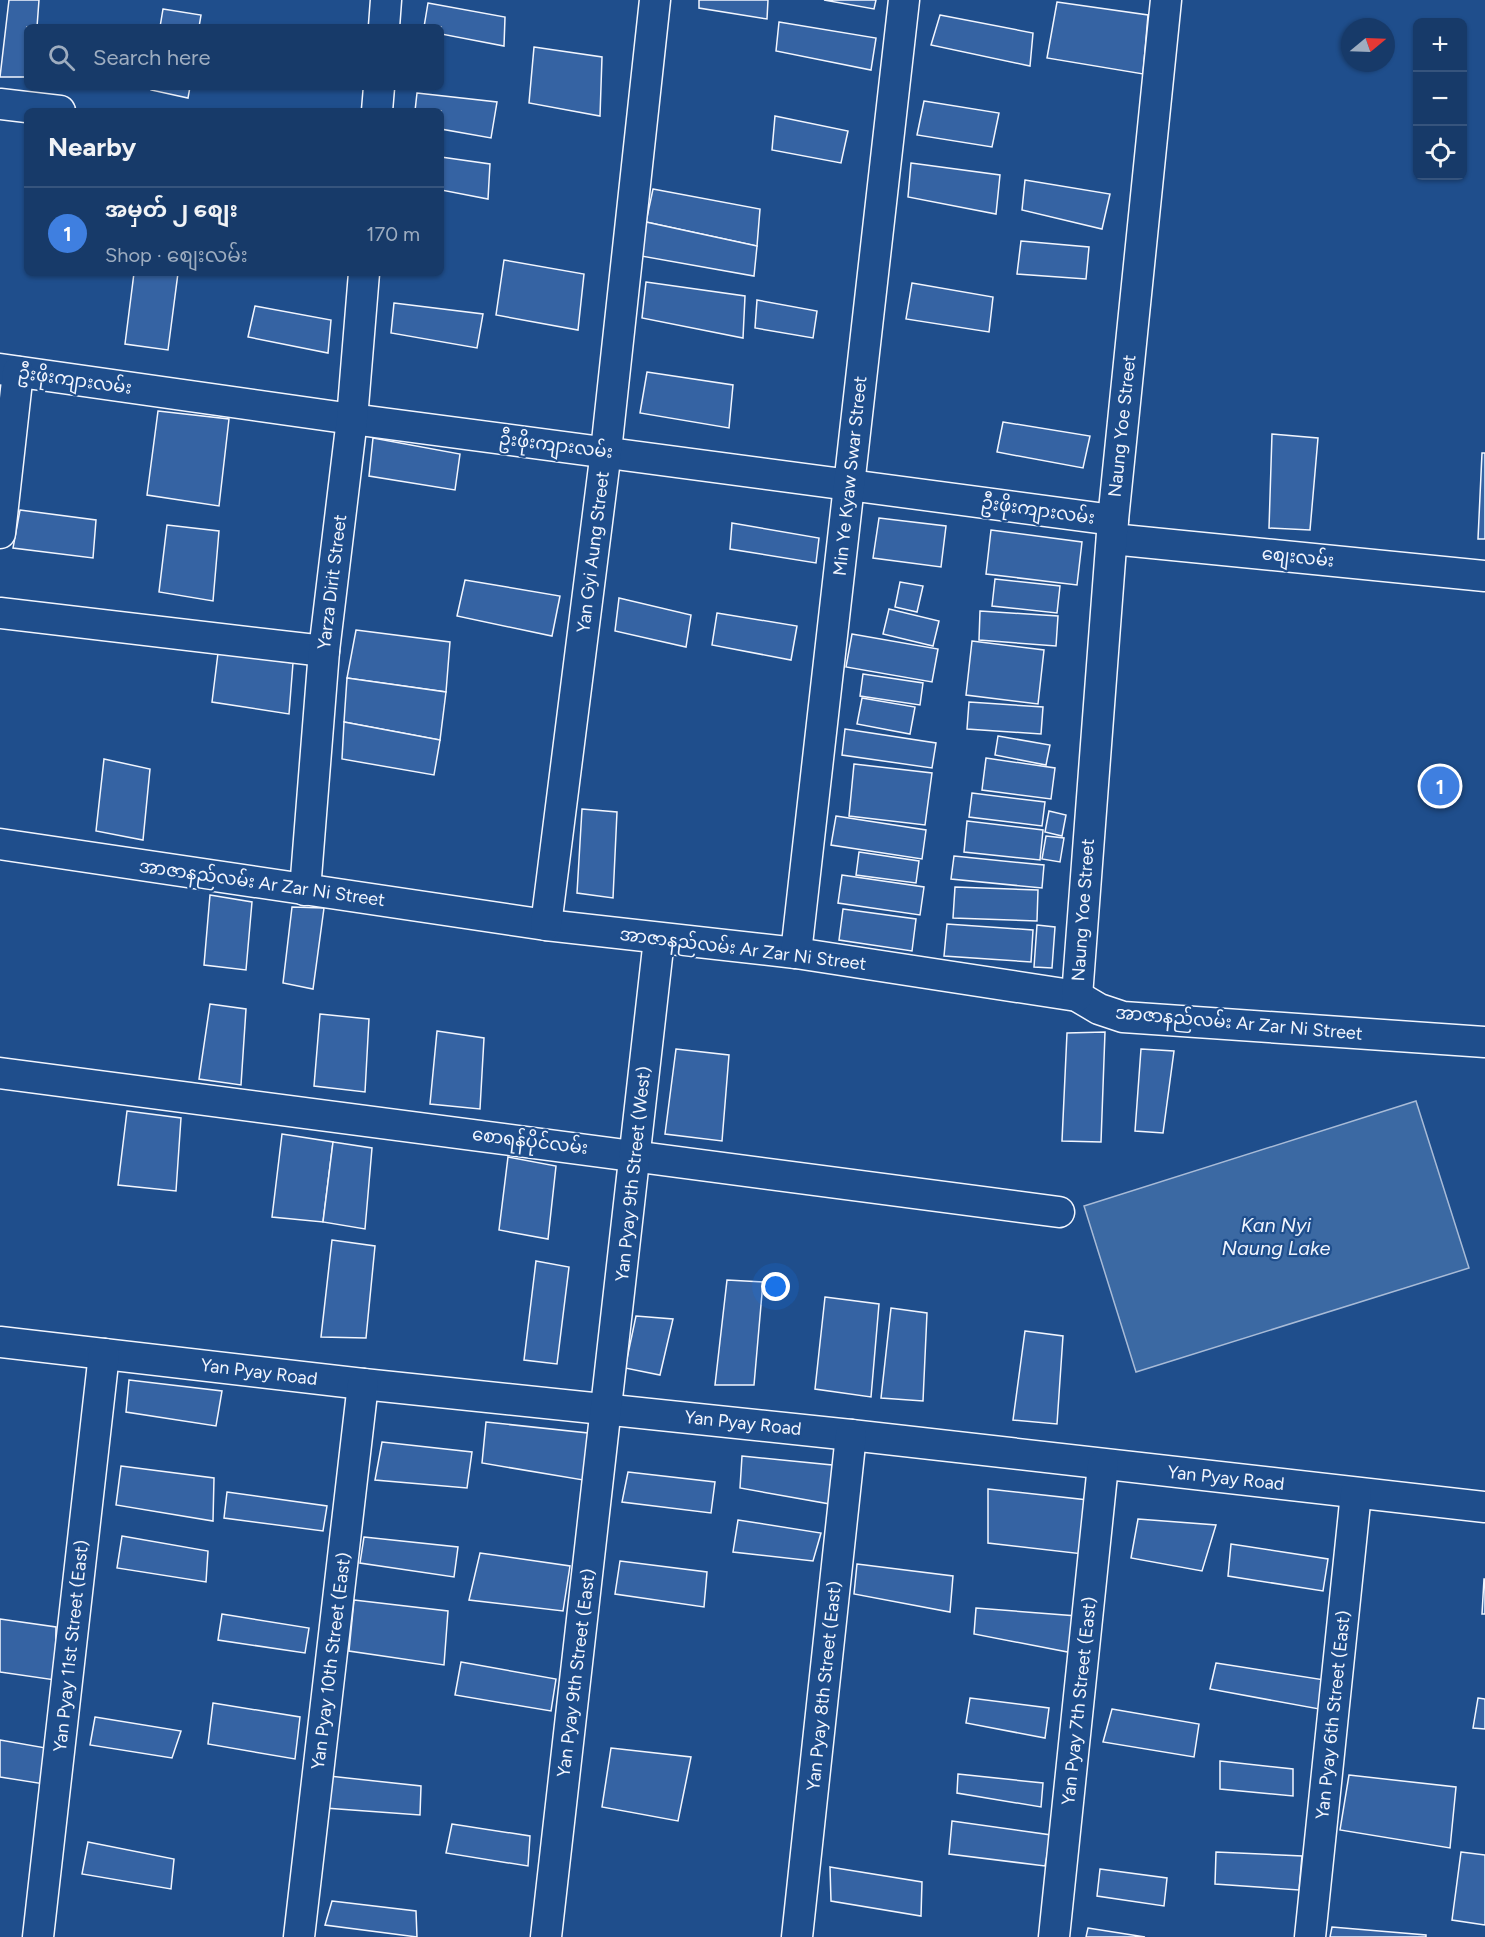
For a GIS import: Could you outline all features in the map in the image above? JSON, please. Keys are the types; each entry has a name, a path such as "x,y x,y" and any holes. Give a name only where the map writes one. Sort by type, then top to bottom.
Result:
{"street":[{"path":"384,24 386,0"},
{"name":"Yan Gyi Aung Street","path":"546,925 606,451 655,0"},
{"name":"Min Ye Kyaw Swar Street","path":"796,952 904,0"},
{"name":"Naung Yoe Street","path":"1077,996 1112,529 1166,0"},
{"path":"377,108 379,90"},
{"path":"0,104 34,108"},
{"name":"Yarza Dirit Street","path":"305,891 324,651 352,419 364,276"},
{"path":"0,533 9,371"},
{"name":"ဦးဖိုးကျားလမ်း","path":"9,371 352,419 849,484 1112,529"},
{"name":"စျေးလမ်း","path":"1112,529 1485,576"},
{"path":"0,613 324,651"},
{"name":"အာဇာနည်လမ်း Ar Zar Ni Street","path":"0,844 546,925 796,952 1077,996 1099,1009 1123,1017 1485,1042"},
{"name":"Yan Pyay 9th Street (West)","path":"606,1409 659,939"},
{"name":"စောရန်ပိုင်လမ်း","path":"0,1074 636,1155 1059,1212"},
{"name":"Yan Pyay Road","path":"0,1342 1485,1507"},
{"name":"Yan Pyay 11st Street (East)","path":"38,1937 104,1354"},
{"name":"Yan Pyay 10th Street (East)","path":"299,1937 363,1384"},
{"name":"Yan Pyay 9th Street (East)","path":"546,1937 606,1409"},
{"name":"Yan Pyay 8th Street (East)","path":"797,1937 851,1435"},
{"name":"Yan Pyay 7th Street (East)","path":"1054,1937 1103,1465"},
{"name":"Yan Pyay 6th Street (East)","path":"1310,1937 1356,1493"}],"water":[{"name":"Kan Nyi Naung Lake","path":"1416,1101 1469,1268 1136,1372 1084,1206"}],"building":[{"path":"9,0 39,0 37,24 24,24 24,77 0,77"},
{"path":"699,0 768,0 767,19 699,8"},
{"path":"824,0 876,0 874,9"},
{"path":"1057,2 1148,15 1143,74 1047,58"},
{"path":"428,3 505,17 504,46 444,35 444,24 424,24"},
{"path":"163,9 201,15 200,24 160,24"},
{"path":"940,15 1033,33 1030,66 931,45"},
{"path":"779,22 876,38 871,70 776,51"},
{"path":"534,47 602,57 600,116 529,103"},
{"path":"151,90 189,90 188,98"},
{"path":"417,93 497,102 491,138 444,130 444,108 415,108"},
{"path":"924,101 999,113 992,147 917,135"},
{"path":"775,116 848,131 841,163 772,150"},
{"path":"444,157 490,164 488,199 444,191"},
{"path":"911,163 1000,175 996,214 908,197"},
{"path":"1025,180 1110,194 1102,229 1022,210"},
{"path":"653,189 760,209 757,246 646,222"},
{"path":"646,222 757,246 754,276 641,256"},
{"path":"1021,241 1089,247 1086,279 1017,274"},
{"path":"504,260 584,274 578,330 496,315"},
{"path":"134,276 178,276 168,350 125,344"},
{"path":"646,282 745,296 743,338 642,318"},
{"path":"912,283 993,297 989,332 906,319"},
{"path":"757,300 817,311 813,338 755,328"},
{"path":"394,303 483,314 477,348 391,333"},
{"path":"255,306 331,320 328,353 248,337"},
{"path":"647,372 733,385 729,428 640,413"},
{"path":"158,411 229,419 219,506 147,495"},
{"path":"1003,422 1090,436 1083,468 997,452"},
{"path":"1272,434 1318,438 1310,530 1269,528"},
{"path":"373,438 460,454 455,490 369,476"},
{"path":"1482,453 1485,453 1485,539 1478,539"},
{"path":"20,510 96,520 93,558 13,548"},
{"path":"879,518 946,526 941,567 873,558"},
{"path":"732,523 819,538 816,563 730,549"},
{"path":"167,525 219,531 213,601 159,592"},
{"path":"991,530 1082,542 1077,585 986,574"},
{"path":"995,579 1060,586 1057,613 992,606"},
{"path":"465,580 560,596 552,636 457,616"},
{"path":"900,582 923,586 917,612 895,607"},
{"path":"619,598 691,615 686,647 615,631"},
{"path":"889,609 939,621 933,646 883,634"},
{"path":"980,611 1058,616 1056,646 979,640"},
{"path":"717,613 797,626 791,660 712,645"},
{"path":"356,630 450,642 446,692 347,678"},
{"path":"852,634 938,649 932,682 846,667"},
{"path":"972,641 1044,650 1038,704 966,695"},
{"path":"218,653 293,663 289,714 212,702"},
{"path":"863,674 923,683 920,705 860,696"},
{"path":"347,678 446,692 440,740 344,722"},
{"path":"862,698 915,707 910,734 857,724"},
{"path":"969,702 1043,707 1041,734 967,729"},
{"path":"344,722 440,740 434,775 342,759"},
{"path":"845,729 936,743 932,768 842,755"},
{"path":"998,736 1050,745 1046,765 995,755"},
{"path":"986,758 1055,768 1051,799 982,790"},
{"path":"104,759 150,769 143,840 96,831"},
{"path":"854,764 932,773 925,825 849,816"},
{"path":"972,793 1045,802 1042,826 969,817"},
{"path":"582,809 617,812 613,898 577,893"},
{"path":"1049,811 1066,815 1062,836 1045,832"},
{"path":"836,816 926,830 922,859 831,845"},
{"path":"967,821 1043,830 1040,860 964,852"},
{"path":"1046,836 1064,838 1060,862 1042,859"},
{"path":"859,852 919,861 916,883 856,875"},
{"path":"954,856 1044,865 1042,888 951,879"},
{"path":"842,875 924,887 920,915 838,903"},
{"path":"955,887 1038,890 1037,921 953,918"},
{"path":"210,895 252,902 246,970 204,965"},
{"path":"292,907 324,908 313,989 283,983"},
{"path":"843,909 916,919 912,951 839,940"},
{"path":"947,924 1033,930 1031,962 944,956"},
{"path":"1037,925 1055,927 1052,968 1034,967"},
{"path":"210,1004 246,1009 241,1085 199,1079"},
{"path":"320,1014 369,1019 365,1092 314,1086"},
{"path":"437,1031 484,1038 480,1109 430,1104"},
{"path":"1105,1032 1101,1142 1062,1141 1067,1033"},
{"path":"676,1049 729,1055 722,1141 665,1134"},
{"path":"1141,1049 1174,1051 1163,1133 1135,1131"},
{"path":"127,1111 181,1118 176,1191 118,1185"},
{"path":"282,1134 333,1142 323,1222 272,1217"},
{"path":"333,1142 372,1148 365,1229 323,1222"},
{"path":"508,1157 556,1166 548,1239 499,1230"},
{"path":"332,1240 375,1246 366,1338 321,1337"},
{"path":"536,1261 569,1267 557,1364 524,1360"},
{"path":"727,1280 763,1282 754,1385 715,1385"},
{"path":"825,1297 879,1304 871,1397 815,1389"},
{"path":"891,1308 927,1313 923,1401 881,1398"},
{"path":"636,1316 673,1319 660,1375 625,1368"},
{"path":"1025,1331 1063,1336 1057,1424 1013,1420"},
{"path":"129,1380 222,1391 216,1426 126,1412"},
{"path":"486,1422 588,1433 583,1480 482,1463"},
{"path":"382,1442 472,1452 467,1488 375,1480"},
{"path":"742,1456 832,1465 830,1504 740,1488"},
{"path":"121,1466 214,1478 213,1521 116,1505"},
{"path":"628,1472 715,1482 711,1513 622,1502"},
{"path":"988,1489 1088,1500 1083,1554 988,1543"},
{"path":"227,1492 327,1506 323,1531 224,1518"},
{"path":"1138,1519 1216,1525 1202,1571 1131,1558"},
{"path":"738,1520 821,1533 813,1561 733,1552"},
{"path":"122,1536 208,1551 206,1582 117,1568"},
{"path":"364,1537 458,1547 454,1577 360,1563"},
{"path":"1231,1544 1328,1559 1323,1591 1228,1576"},
{"path":"480,1553 570,1566 563,1611 469,1600"},
{"path":"620,1561 707,1572 704,1607 615,1594"},
{"path":"857,1564 953,1576 950,1612 854,1594"},
{"path":"1484,1579 1485,1614 1482,1614"},
{"path":"354,1600 448,1611 444,1665 349,1651"},
{"path":"976,1608 1077,1616 1073,1653 974,1634"},
{"path":"222,1614 309,1628 305,1653 218,1640"},
{"path":"0,1619 56,1627 55,1680 0,1672"},
{"path":"461,1662 556,1679 551,1711 455,1695"},
{"path":"1216,1663 1325,1680 1319,1709 1210,1689"},
{"path":"970,1698 1049,1708 1045,1738 966,1723"},
{"path":"1478,1698 1485,1699 1485,1729 1473,1728"},
{"path":"213,1703 300,1717 295,1759 208,1744"},
{"path":"1112,1709 1199,1724 1194,1757 1103,1742"},
{"path":"95,1717 181,1731 172,1758 90,1745"},
{"path":"0,1740 46,1748 44,1784 0,1777"},
{"path":"611,1748 691,1757 678,1821 602,1807"},
{"path":"1220,1761 1293,1769 1293,1796 1220,1789"},
{"path":"958,1774 1043,1783 1041,1807 957,1793"},
{"path":"1349,1775 1456,1787 1450,1848 1340,1830"},
{"path":"329,1776 421,1786 420,1815 325,1808"},
{"path":"952,1821 1051,1835 1045,1866 949,1854"},
{"path":"452,1824 530,1836 528,1866 446,1853"},
{"path":"88,1842 174,1859 171,1889 82,1874"},
{"path":"1216,1852 1302,1856 1299,1890 1215,1884"},
{"path":"1461,1852 1485,1855 1485,1925 1452,1920"},
{"path":"830,1867 922,1882 921,1916 831,1901"},
{"path":"1100,1869 1167,1878 1164,1906 1097,1896"},
{"path":"332,1901 416,1911 417,1937 325,1925"},
{"path":"1332,1927 1426,1935 1426,1937 1330,1937"},
{"path":"1088,1928 1145,1937 1086,1937"}],"place":[{"name":"အမှတ် ၂ စျေး","path":"1440,786"}]}
